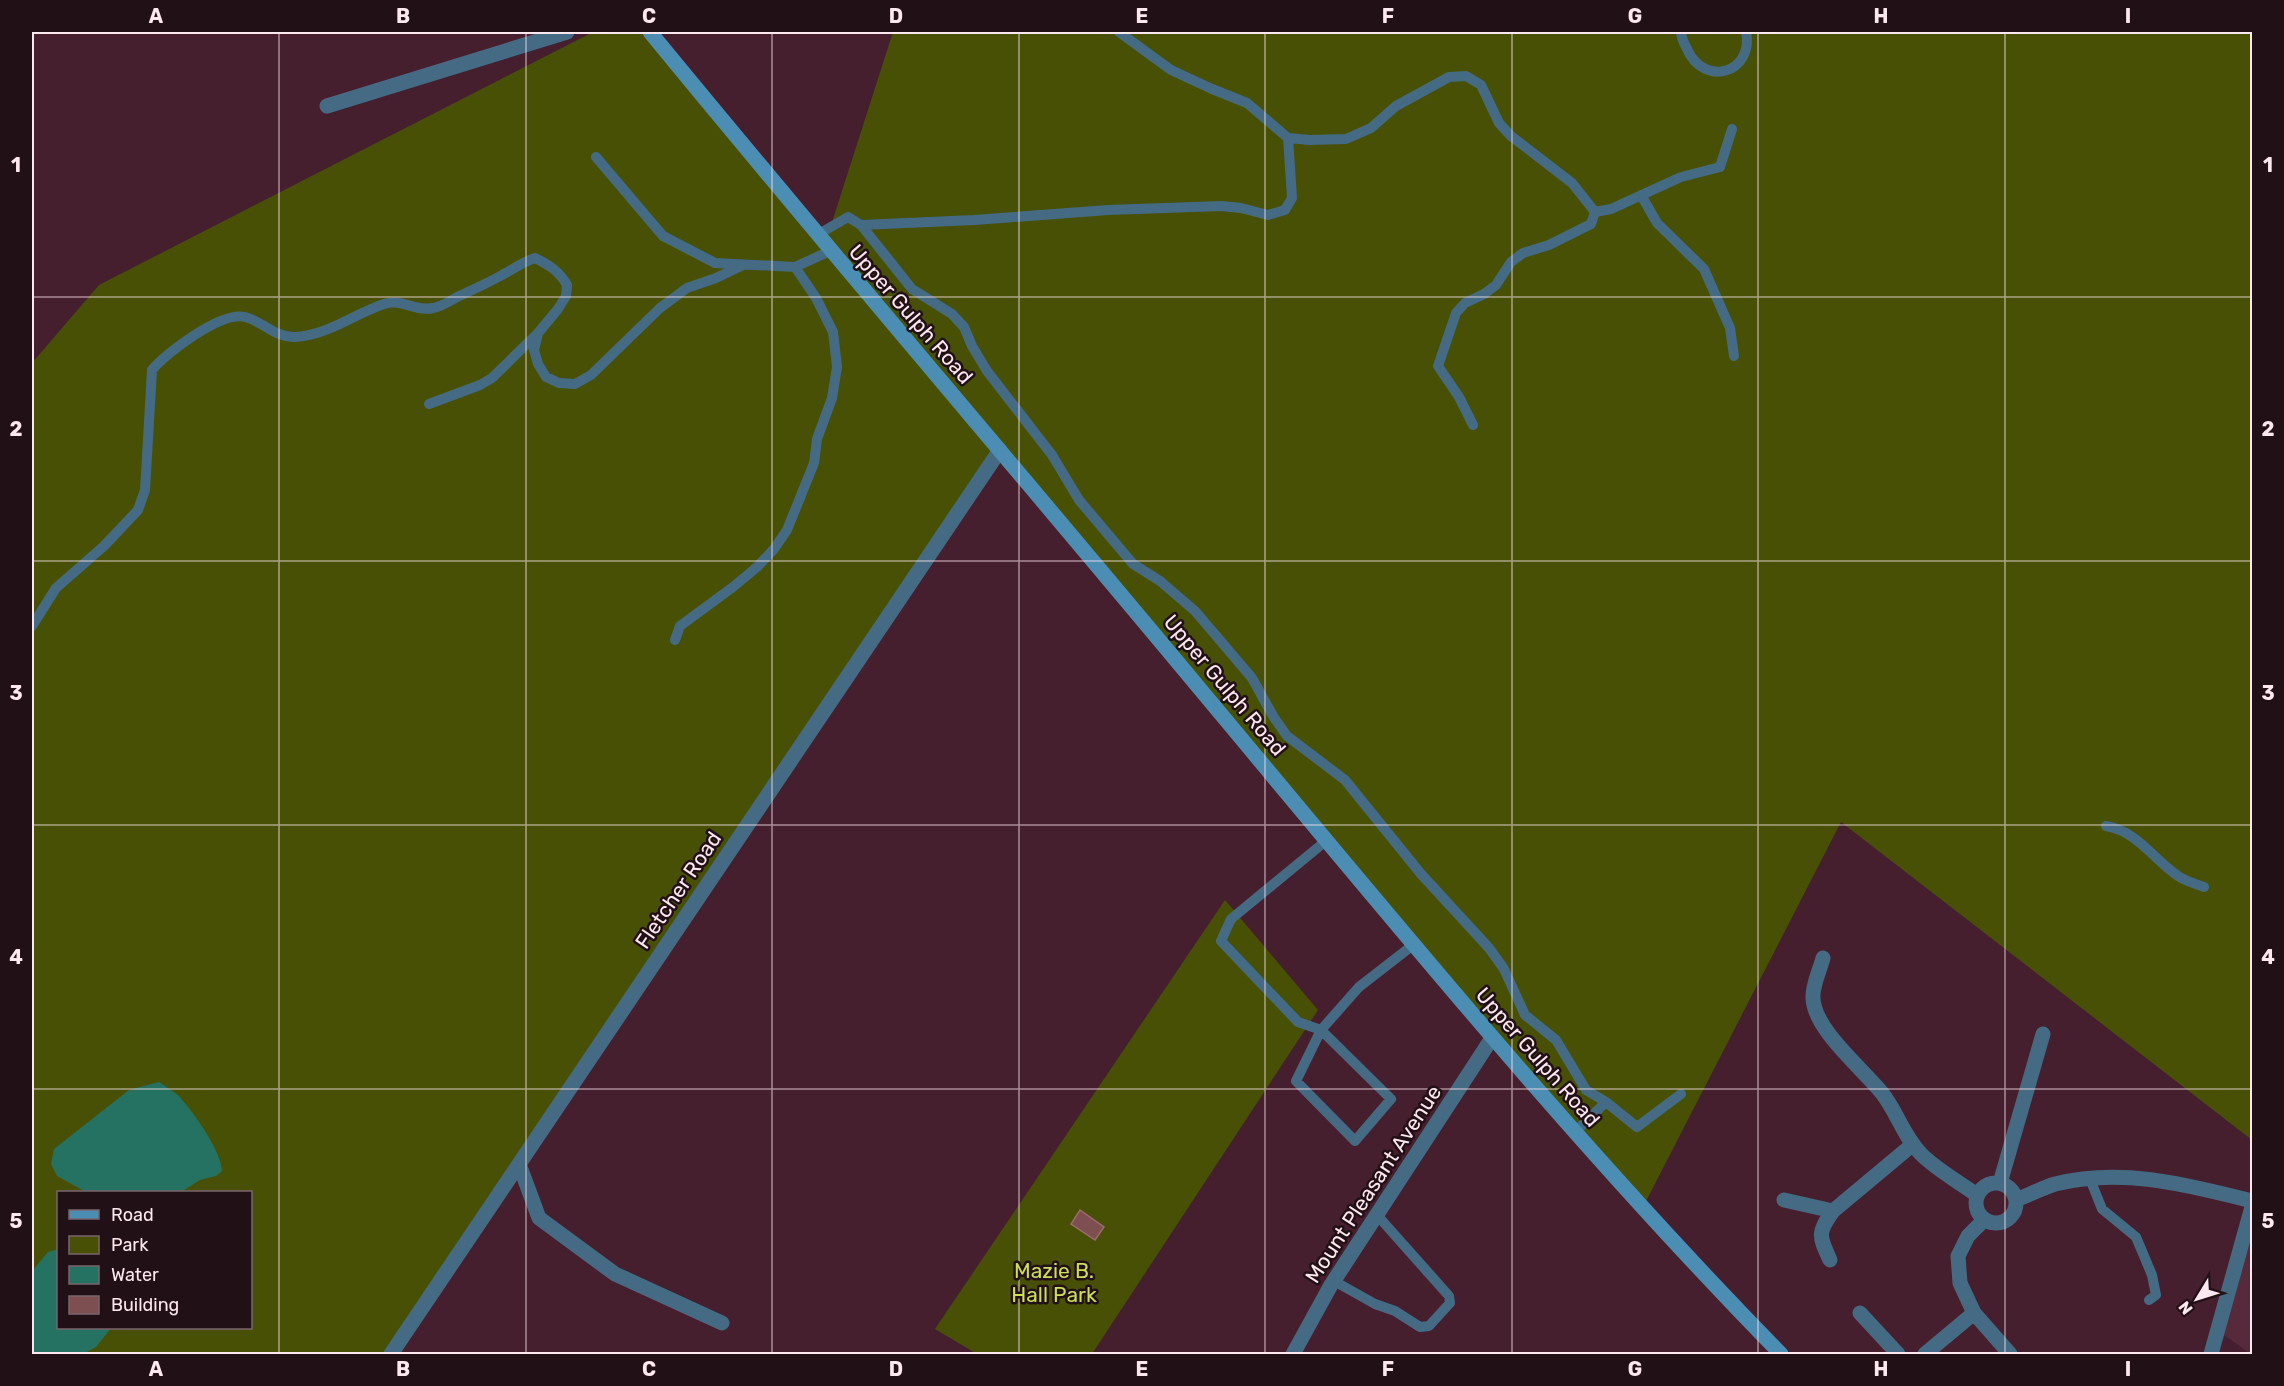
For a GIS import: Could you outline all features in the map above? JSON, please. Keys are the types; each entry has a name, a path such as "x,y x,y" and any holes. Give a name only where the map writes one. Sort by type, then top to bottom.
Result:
{"street":[{"path":"327,106 567,32"},
{"name":"Upper Gulph Road","path":"650,32 817,236 1000,450 1492,1038 1695,1266 1780,1354"},
{"name":"Fletcher Road","path":"391,1354 1000,450"},
{"path":"1824,958 1813,998 1818,1016 1827,1032 1883,1094 1912,1145 1924,1157 1977,1195"},
{"path":"2000,1183 2043,1034"},
{"name":"Mount Pleasant Avenue","path":"1293,1354 1334,1281 1492,1038"},
{"path":"1830,1260 1820,1237 1824,1223 1833,1210 1912,1145"},
{"path":"519,1164 538,1218 615,1274 722,1323"},
{"path":"2016,1200 2055,1184 2126,1177 2161,1180 2253,1201"},
{"path":"2000,1183 2014,1192 2016,1210 2008,1220 2001,1223 1990,1223 1984,1220 1977,1211 1975,1202 1977,1195 1988,1184 2000,1183"},
{"path":"1784,1200 1833,1210"},
{"path":"2211,1354 2253,1208"},
{"path":"1984,1220 1968,1236 1958,1256 1960,1282 1974,1313 2010,1354"},
{"path":"1860,1313 1898,1354"},
{"path":"1924,1354 1974,1313"}],"lane":[{"path":"1119,32 1171,70 1247,103 1288,138 1346,139 1371,128 1396,106 1449,77 1466,76 1480,85 1499,123 1511,136 1572,183 1594,212"},
{"path":"1681,32 1689,55 1707,72 1724,73 1740,63 1748,42 1746,32"},
{"path":"1594,212 1611,209 1681,177 1720,167 1732,129"},
{"path":"861,225 974,220 1108,210 1222,206 1268,215 1285,210 1292,198 1288,138"},
{"path":"596,157 663,236 715,263 795,267 830,251"},
{"path":"1641,195 1657,223 1704,269 1730,328 1734,356"},
{"path":"1473,425 1438,366 1456,313 1465,303 1496,285 1511,262 1523,253 1549,245 1591,224 1594,212"},
{"path":"817,236 848,217 861,225 912,289 952,314 964,327 987,371 1052,455 1079,500 1133,564 1160,581 1195,611 1252,678 1287,736 1345,780 1420,874 1489,948 1504,969 1525,1015 1556,1040 1586,1090 1606,1102 1637,1128 1682,1094"},
{"path":"32,626 56,588 104,546 138,510 146,490 152,370 163,357 210,326 232,317 244,317 277,334 294,338 329,330 385,304 400,302 421,309 435,308 502,276 522,262 535,258 561,274 567,285 566,296 538,333 492,378 429,404"},
{"path":"538,333 534,350 538,364 546,377 559,383 575,384 591,375 660,308 687,288 743,265"},
{"path":"675,640 680,626 734,587 774,549 787,530 814,463 817,439 832,398 837,367 833,332 816,298 795,267"},
{"path":"2106,826 2128,833 2179,877 2204,887"},
{"path":"1327,840 1231,919 1221,941 1298,1022 1321,1030 1391,1099 1355,1141 1296,1081 1321,1030 1359,987 1413,945"},
{"path":"1575,1132 1606,1102"},
{"path":"2090,1179 2102,1209 2136,1238 2152,1275 2156,1295 2149,1300"},
{"path":"1334,1281 1375,1304 1395,1311 1420,1327 1429,1326 1450,1303 1449,1296 1377,1215"}],"shaded area":[{"path":"2252,1207 2252,1354 2251,1354 2217,1330"}],"green space":[{"path":"593,32 650,32 825,244 893,32 2252,32 2252,1140 1841,822 1642,1209 1000,450 391,1354 32,1354 32,363 99,285"},
{"name":"Mazie B. Hall Park","path":"1225,900 1318,1010 1092,1354 977,1354 935,1329"}],"water":[{"path":"159,1082 179,1096 212,1142 222,1171 216,1176 200,1180 183,1191 84,1191 57,1176 51,1164 54,1149 129,1090"},
{"path":"57,1249 57,1329 110,1329 96,1347 83,1354 32,1354 32,1271 48,1252"}],"building":[{"path":"1080,1210 1104,1227 1095,1240 1071,1224"}]}
